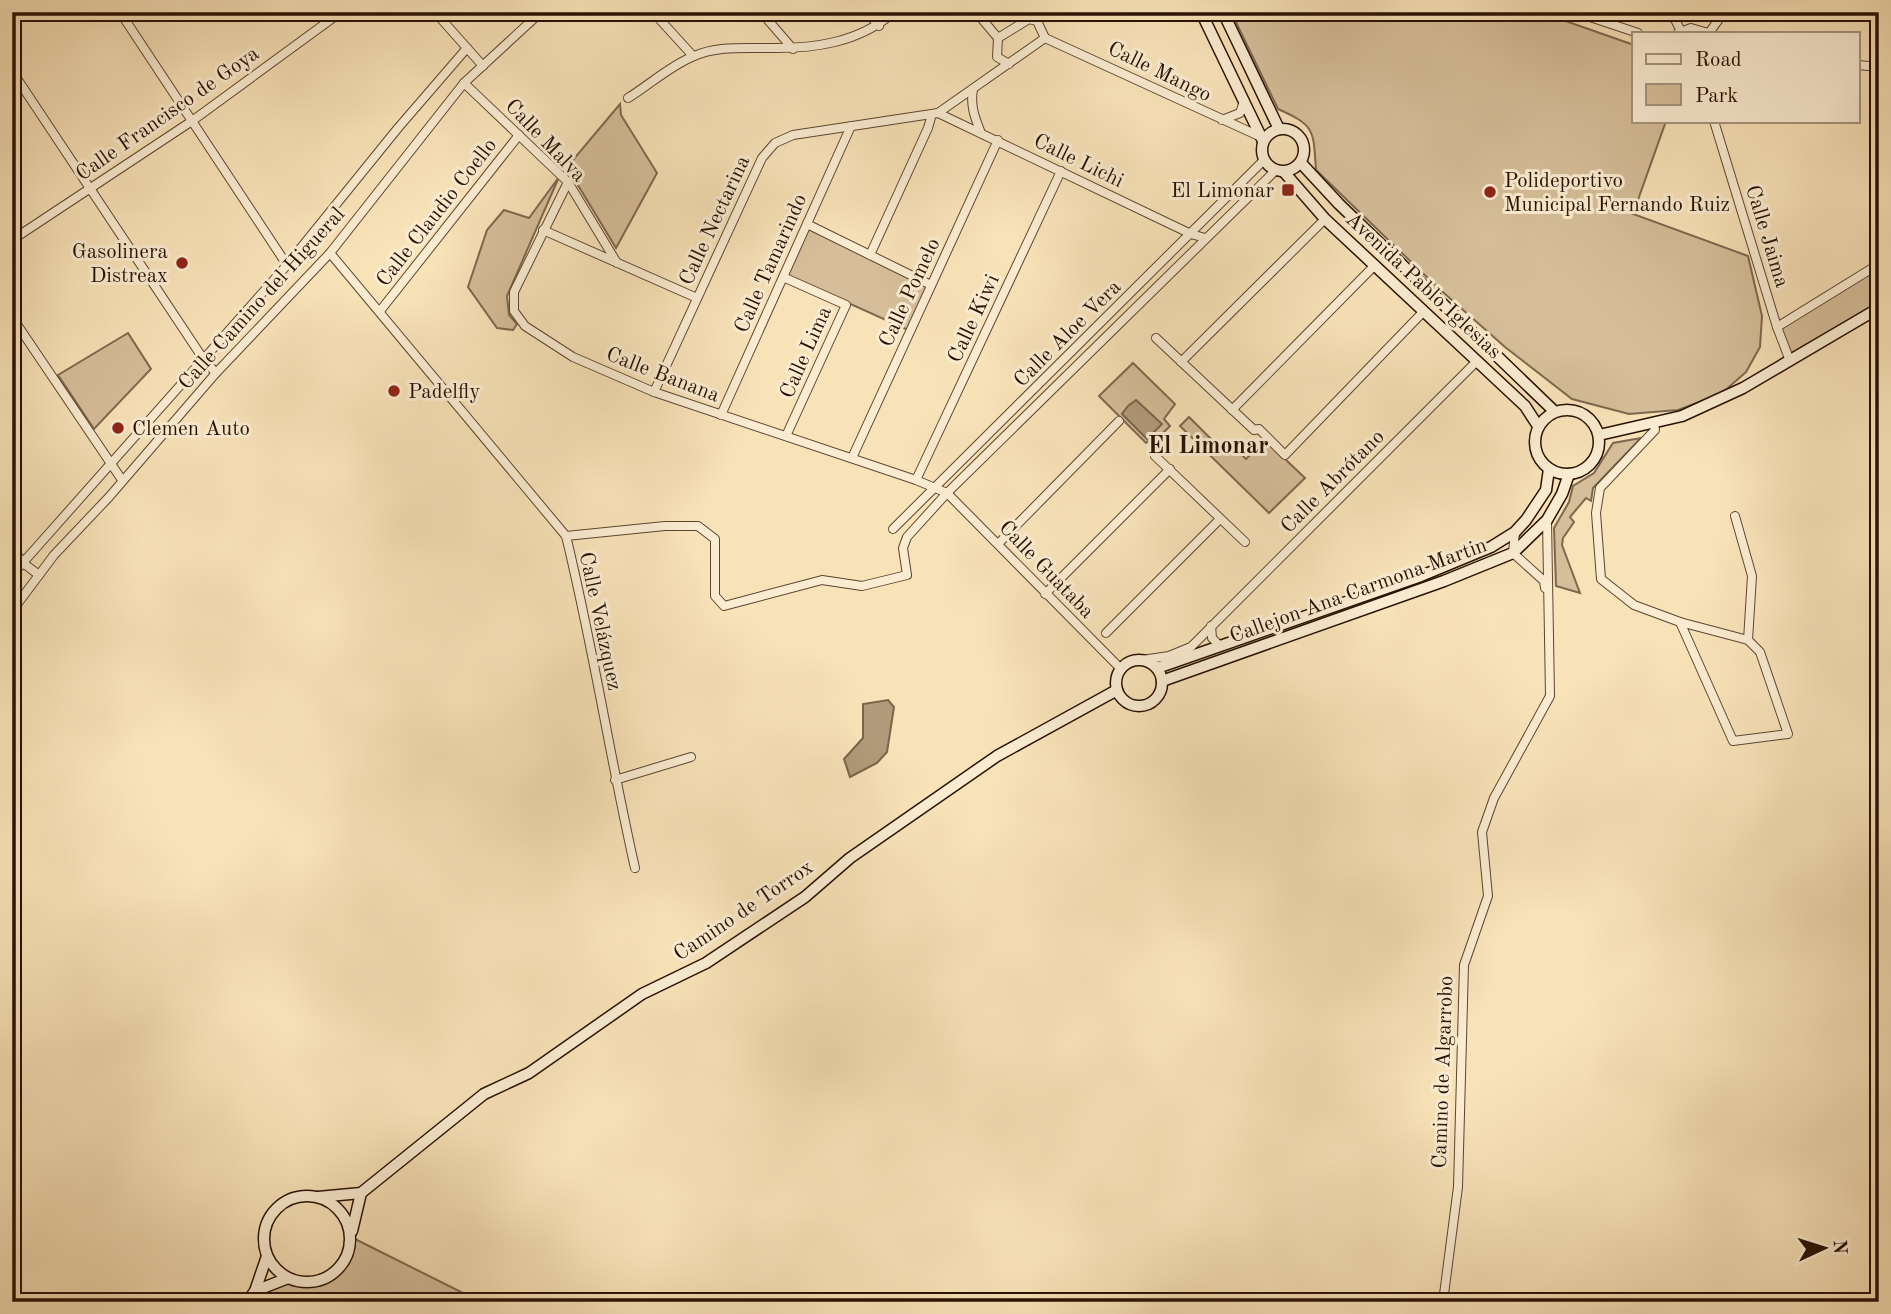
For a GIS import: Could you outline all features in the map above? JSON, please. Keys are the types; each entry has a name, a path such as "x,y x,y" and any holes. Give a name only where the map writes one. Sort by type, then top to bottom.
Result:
{"street":[{"path":"120,12 288,265"},
{"name":"Calle Francisco de Goya","path":"12,240 192,121 341,12"},
{"path":"435,12 483,66"},
{"name":"Calle Camino del Higueral","path":"12,611 54,555 216,373 330,253 464,83 541,12"},
{"path":"653,12 693,56"},
{"path":"761,12 793,49"},
{"path":"867,12 879,26"},
{"path":"628,98 693,56 733,48 793,49 846,40 879,26 894,12"},
{"path":"976,12 998,38 998,57 1009,64"},
{"path":"1201,12 1261,139 1264,160 1280,171 1293,169 1301,163 1305,146 1302,138 1288,129 1279,129 1261,139"},
{"path":"1223,12 1279,129"},
{"path":"1575,12 1635,32"},
{"path":"1671,12 1680,32 1691,28 1705,32"},
{"path":"1710,32 1724,12"},
{"path":"998,38 1029,19 1039,17 1045,38"},
{"name":"Calle Nectarina","path":"654,392 762,158 775,143 793,135 935,113 1045,38"},
{"name":"Calle Mango","path":"1045,38 1261,139"},
{"name":"Calle Camino del Higueral","path":"12,575 288,265 398,128 467,48"},
{"path":"1860,65 1879,67"},
{"path":"12,71 204,360 216,373"},
{"name":"Calle Malva","path":"464,83 568,182 617,263"},
{"path":"973,89 971,99 981,132"},
{"path":"1222,120 1240,113 1244,101"},
{"path":"870,255 935,113"},
{"name":"Calle Lichi","path":"935,113 981,132 1191,234 1205,238"},
{"name":"Calle Jaima","path":"1714,122 1777,327 1790,361"},
{"name":"Calle Tamarindo","path":"721,415 851,126"},
{"name":"Calle Claudio Coello","path":"380,311 519,135"},
{"name":"Calle Pomelo","path":"852,458 998,141"},
{"name":"Calle Aloe Vera","path":"893,529 1264,160"},
{"name":"Avenida Pablo Iglesias","path":"1301,163 1339,204 1555,411"},
{"name":"Calle Kiwi","path":"916,480 1061,171"},
{"name":"Avenida Pablo Iglesias","path":"1280,171 1325,219 1525,406 1538,426"},
{"name":"Calle Aloe Vera","path":"566,537 665,526 698,527 715,539 715,596 724,606 822,580 862,586 907,575 903,548 907,537 947,493 1205,238 1280,171"},
{"name":"Calle Banana","path":"568,182 514,292 514,311 525,326 573,357 654,392 916,480 947,493"},
{"path":"1181,362 1325,219"},
{"path":"807,224 931,285"},
{"path":"543,230 697,298"},
{"name":"Calle Velázquez","path":"330,253 566,537 579,588 615,780 635,868"},
{"path":"1777,327 1879,264"},
{"path":"1232,410 1375,265"},
{"name":"Calle Lima","path":"783,277 846,306 786,436"},
{"path":"1599,435 1682,416 1743,388 1879,308"},
{"path":"1156,338 1254,430 1259,429 1285,455 1424,311"},
{"path":"12,317 122,480"},
{"name":"Calle Abrótano","path":"1142,660 1169,656 1191,647 1477,361"},
{"path":"1577,410 1595,424 1599,435 1596,457 1580,472 1569,474 1549,469 1535,450 1534,438 1538,426 1545,417 1555,411 1577,410"},
{"path":"998,544 1119,421"},
{"path":"1654,422 1655,430 1600,488 1597,513 1601,579 1634,605 1680,622 1748,640 1760,652 1788,734 1733,741 1680,622"},
{"path":"1155,456 1245,542"},
{"path":"1045,594 1170,469"},
{"name":"Callejon Ana Carmona Martin","path":"1157,668 1421,576 1491,547 1514,532 1526,520 1546,490 1549,469"},
{"name":"Callejon Ana Carmona Martin","path":"1162,681 1513,553 1547,520 1562,494 1569,474"},
{"name":"Calle Guataba","path":"947,493 1121,669"},
{"path":"1735,516 1752,576 1748,640"},
{"path":"1106,633 1220,519"},
{"name":"Camino de Algarrobo","path":"1443,1302 1458,1187 1464,965 1488,896 1482,832 1494,798 1550,696 1547,520"},
{"path":"1513,553 1514,532"},
{"path":"12,547 23,562 39,575"},
{"name":"Camino de Algarrobo","path":"1513,553 1544,581 1549,611"},
{"path":"1211,626 1212,638 1220,646"},
{"path":"1142,660 1157,668 1162,681 1161,691 1156,699 1139,706 1127,703 1117,690 1116,683 1121,669 1131,662 1142,660"},
{"name":"Camino de Torrox","path":"360,1193 484,1094 528,1073 642,994 728,948 805,897 850,858 997,756 1117,690"},
{"path":"615,780 691,757"},
{"path":"318,1197 360,1193 348,1252 341,1265 331,1275 317,1281 302,1282 288,1278 276,1270 267,1256 264,1231 268,1217 288,1199 301,1195 328,1200 340,1210 347,1222 350,1237"},
{"path":"247,1302 255,1291 267,1256"},
{"path":"255,1291 288,1278"}],"green space":[{"name":"Polideportivo Municipal Fernando Ruiz","path":"1231,12 1540,12 1632,44 1632,122 1666,122 1633,214 1748,256 1762,316 1760,347 1746,372 1721,394 1678,410 1629,414 1572,399 1505,347 1436,286 1316,170 1310,131 1300,120 1278,109"},
{"path":"620,104 621,115 657,173 616,248 567,167"},
{"path":"559,177 507,296 509,315 517,324 513,330 497,328 468,287 487,230 504,210 529,218"},
{"path":"809,228 927,286 908,330 786,275"},
{"path":"1879,267 1879,304 1791,359 1780,328"},
{"path":"128,333 151,369 94,429 58,375"},
{"path":"1133,363 1175,404 1164,419 1170,426 1155,441 1152,438 1146,443 1099,396"},
{"path":"1189,417 1227,455 1235,448 1246,459 1265,440 1305,478 1269,513 1180,426"},
{"path":"1641,438 1593,488 1591,501 1586,498 1570,517 1574,522 1563,538 1562,545 1580,593 1556,586 1554,528 1569,502 1573,486 1594,473 1613,443"},
{"path":"353,1238 481,1302 249,1302 255,1291 279,1281 289,1279 313,1282 329,1276 341,1263"}],"shaded area":[{"path":"1136,400 1162,424 1147,439 1122,414"},
{"path":"888,700 894,707 887,752 877,763 850,777 844,759 863,738 863,704"}],"place":[{"name":"El Limonar","path":"1288,190"},
{"name":"Polideportivo Municipal Fernando Ruiz","path":"1490,192"},
{"name":"Gasolinera Distreax","path":"182,263"},
{"name":"Padelfly","path":"394,391"},
{"name":"Clemen Auto","path":"118,428"}],"district":[{"name":"El Limonar","path":"1208,445"}]}
